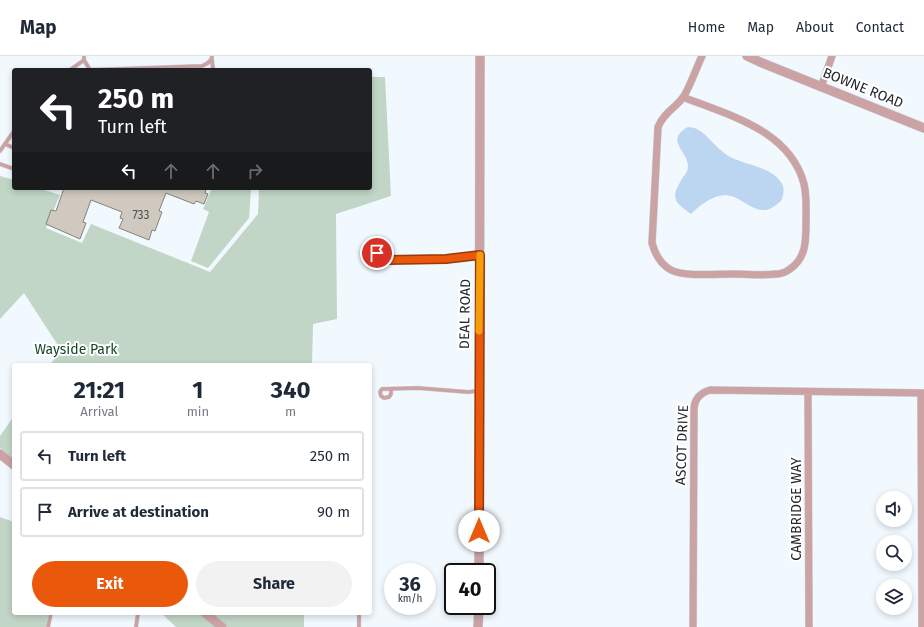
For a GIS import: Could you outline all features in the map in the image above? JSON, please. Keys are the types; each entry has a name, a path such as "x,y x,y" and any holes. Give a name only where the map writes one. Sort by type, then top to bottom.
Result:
{"street":[{"name":"DEAL ROAD","path":"479,563 480,56"},
{"path":"683,97 756,127 780,144 797,168 804,183 806,200 806,244 801,258 786,272 770,275 684,274 670,270 660,261 656,254 652,243 658,127 660,119 683,97 702,56"},
{"name":"BOWNE ROAD","path":"747,56 924,128"},
{"path":"821,87 832,56"},
{"name":"ASCOT DRIVE","path":"693,627 694,410 697,399 705,392 710,390 922,393"},
{"name":"CAMBRIDGE WAY","path":"808,392 809,627"},
{"path":"922,393 922,627"},
{"path":"0,454 12,463"},
{"path":"207,615 222,627"},
{"path":"478,615 478,627"}],"lane":[{"path":"146,68 202,66 209,62 212,57"},
{"path":"212,57 212,68"},
{"path":"72,68 84,58 89,68"},
{"path":"0,151 12,134"},
{"path":"5,144 12,147"},
{"path":"0,164 12,169"},
{"path":"377,253 388,260 446,259 480,255"},
{"path":"391,389 418,388 468,392 479,391"},
{"path":"48,627 51,615"},
{"path":"136,627 138,615"},
{"path":"359,615 359,627"}],"green space":[{"name":"Wayside Park","path":"372,77 385,77 391,196 336,214 337,319 313,324 312,363 51,363 61,350 24,293 0,319 0,176 12,179 12,190 44,190 60,195 46,228 82,243 91,224 210,272 258,214 259,190 372,190"},
{"path":"211,190 251,190 249,218 208,268 191,261 209,212 203,209"},
{"path":"12,419 12,457 0,448 0,436"},
{"path":"0,517 12,521 12,615 49,615 46,627 0,627"},
{"path":"163,615 304,615 304,627 176,627"}],"water":[{"path":"688,127 702,132 718,148 731,157 764,169 779,179 784,192 780,202 767,210 762,210 752,207 731,196 723,195 708,201 691,214 680,206 675,198 675,194 679,184 687,172 688,166 677,141 681,132"}],"building":[{"path":"63,190 206,190 205,193 208,194 204,204 196,201 194,204 166,193 159,211 162,212 155,231 152,230 149,240 119,228 123,219 120,218 122,212 91,200 83,222 86,223 80,239 46,224 51,210 56,211"}],"slow traffic":[{"path":"479,331 480,255"}],"route":[{"path":"377,253 388,260 446,259 480,255 479,531"}]}
